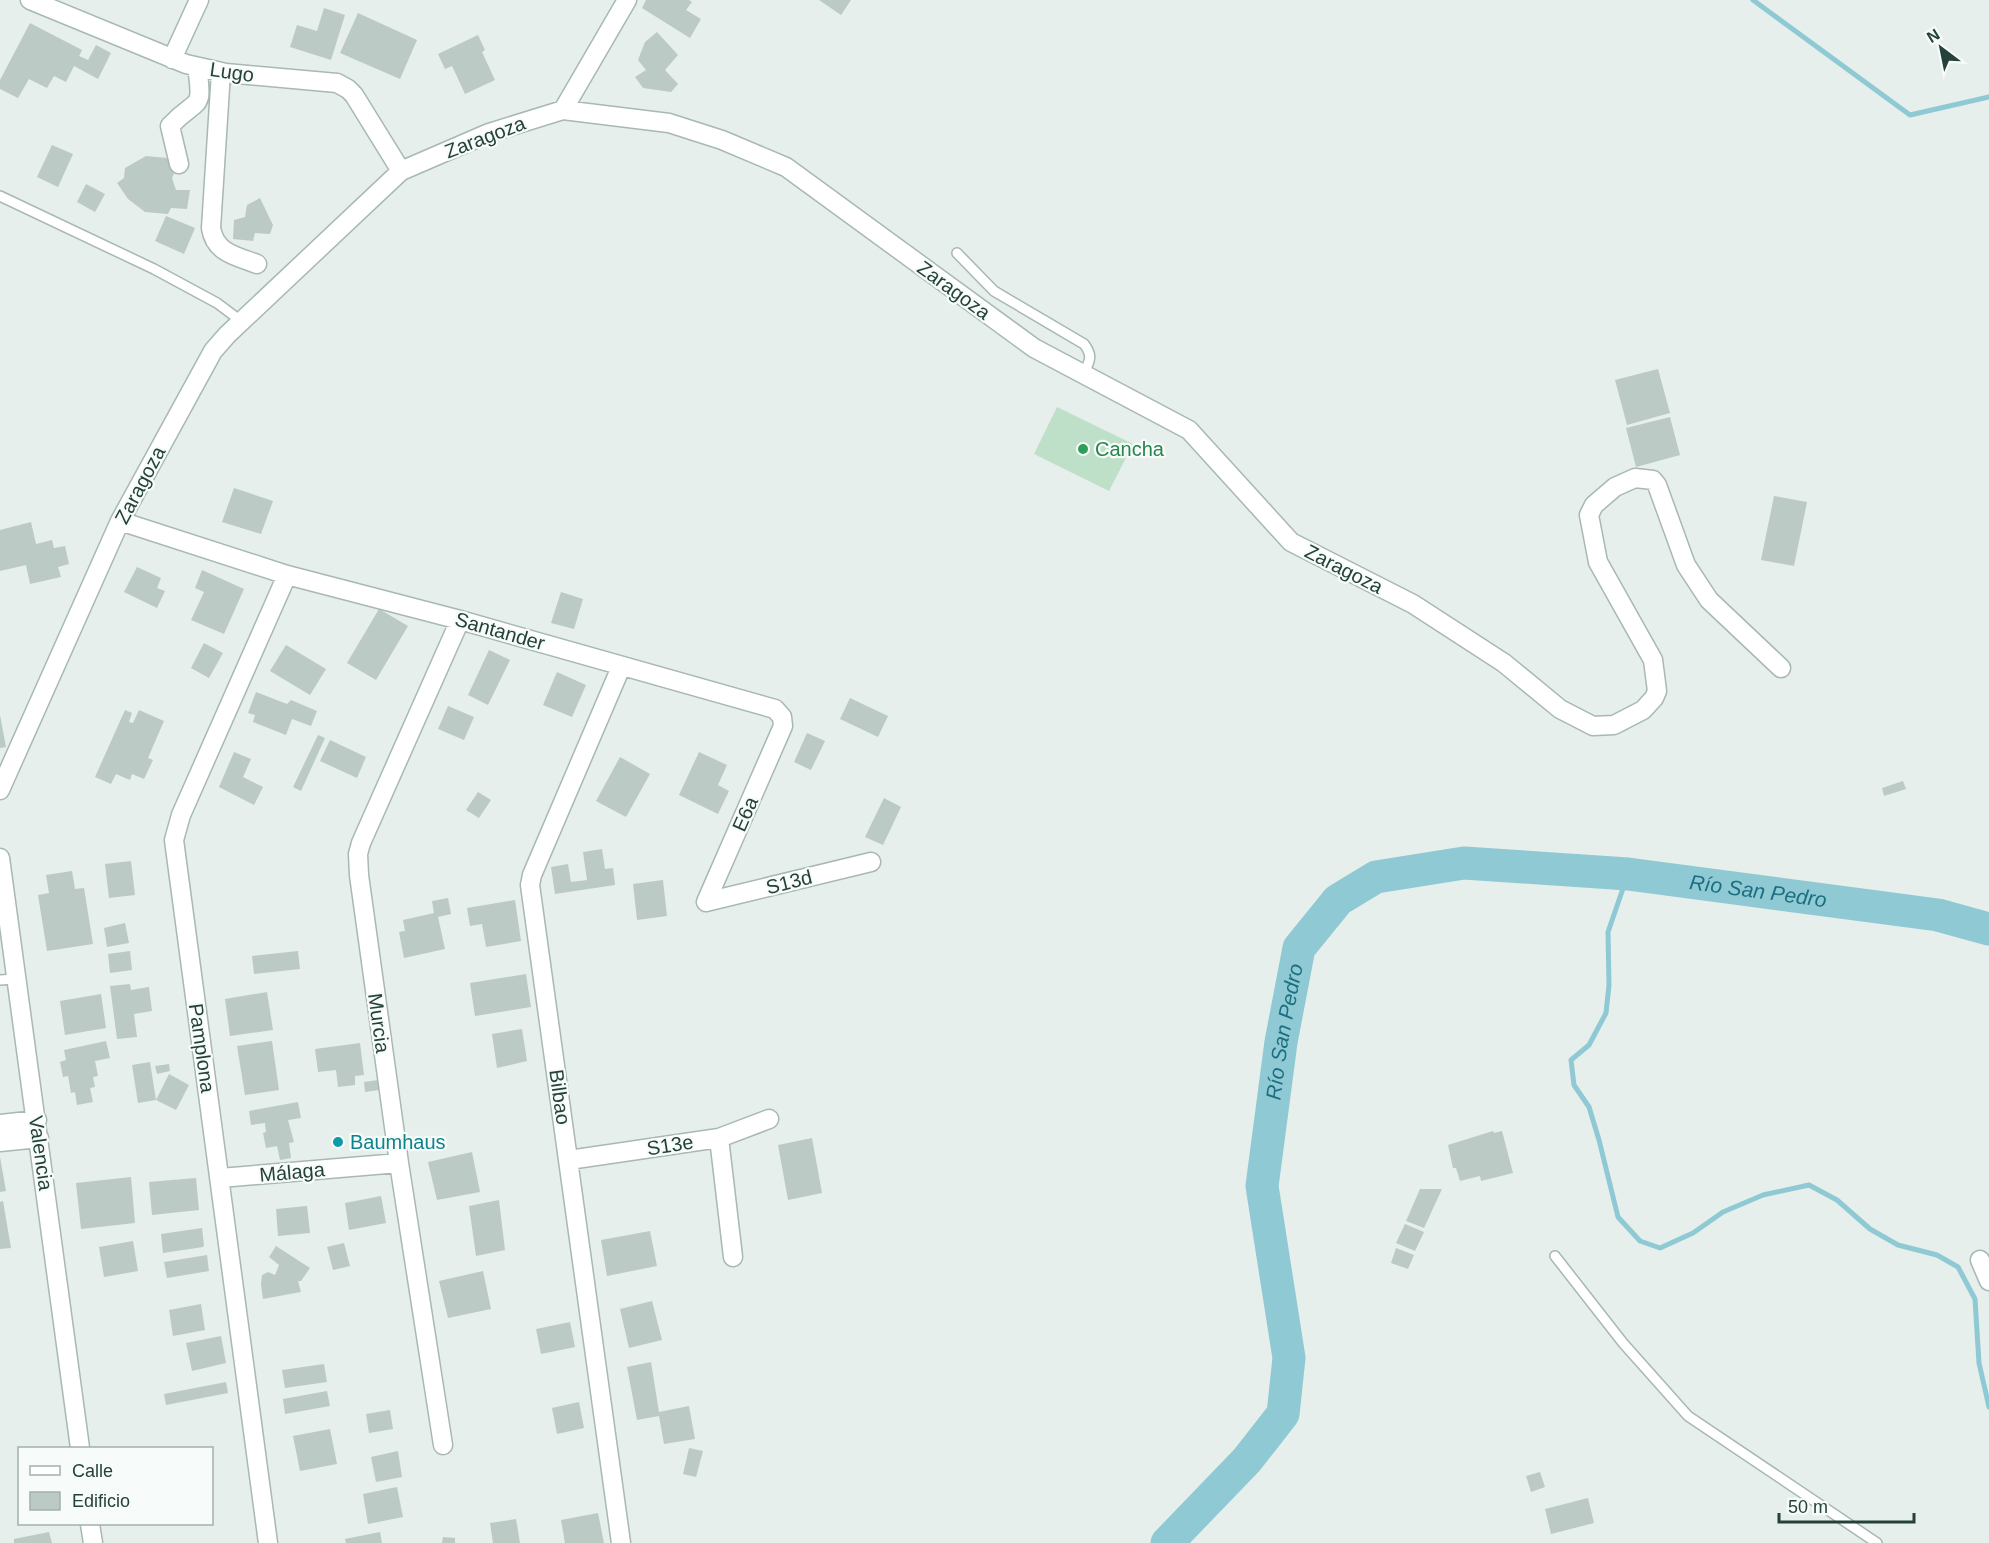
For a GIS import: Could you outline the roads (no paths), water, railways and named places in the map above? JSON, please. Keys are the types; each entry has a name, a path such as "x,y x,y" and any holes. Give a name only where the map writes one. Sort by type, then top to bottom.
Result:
{"street":[{"name":"Lugo","path":"30,0 172,59 197,67 221,72 337,83 354,95 400,171"},
{"path":"172,59 199,0"},
{"path":"563,110 627,0"},
{"path":"179,164 170,126 199,100 201,93 197,67"},
{"path":"221,72 212,236 222,250 257,264"},
{"name":"Zaragoza","path":"0,790 120,521 213,351 241,321 400,171 489,133 563,110 669,123 722,140 786,167 1034,348 1083,376 1189,429 1291,542 1413,604 1504,663 1560,709 1593,726 1614,725 1643,710 1657,692 1653,660 1598,562 1589,515 1594,504 1615,487 1635,478 1653,480 1657,485 1686,565 1709,600 1781,668"},
{"name":"Santander","path":"120,521 287,575 460,620 776,710 782,717 783,726"},
{"name":"Pamplona","path":"268,1543 174,840 181,815 287,575"},
{"name":"Murcia","path":"443,1445 399,1162 359,876 358,854 460,620"},
{"name":"Bilbao","path":"621,667 532,875 530,885 621,1543"},
{"name":"E6a","path":"706,902 783,726"},
{"name":"Valencia","path":"0,858 8,980 38,1129 80,1447"},
{"name":"S13d","path":"706,902 871,862"},
{"name":"S13e","path":"569,1160 719,1138 770,1119"},
{"path":"0,1124 38,1129"},
{"path":"0,1142 38,1129"},
{"path":"719,1138 733,1257"},
{"name":"Málaga","path":"220,1178 399,1162"},
{"path":"1980,1260 1989,1281"},
{"path":"90,1525 93,1543"}],"lane":[{"path":"0,195 154,269 217,303 241,321"},
{"path":"957,253 994,291 1084,344 1090,351 1090,357 1083,376"},
{"path":"1555,1256 1623,1343 1688,1416 1877,1543"}],"waterway":[{"path":"1753,0 1910,115 1989,97"},
{"name":"Río San Pedro","path":"1167,1543 1247,1460 1283,1414 1289,1358 1262,1186 1281,1042 1299,948 1338,900 1376,877 1464,863 1628,874 1938,915 1989,929"},
{"path":"1628,874 1608,932 1609,985 1606,1013 1589,1045 1571,1060 1574,1085 1589,1107 1618,1217 1640,1241 1660,1248 1693,1233 1723,1212 1763,1195 1809,1185 1837,1200 1870,1229 1898,1245 1937,1255 1958,1267 1975,1299 1979,1363 1989,1407"}],"place":[{"name":"Cancha","path":"1083,449"},
{"name":"Baumhaus","path":"338,1142"}]}
